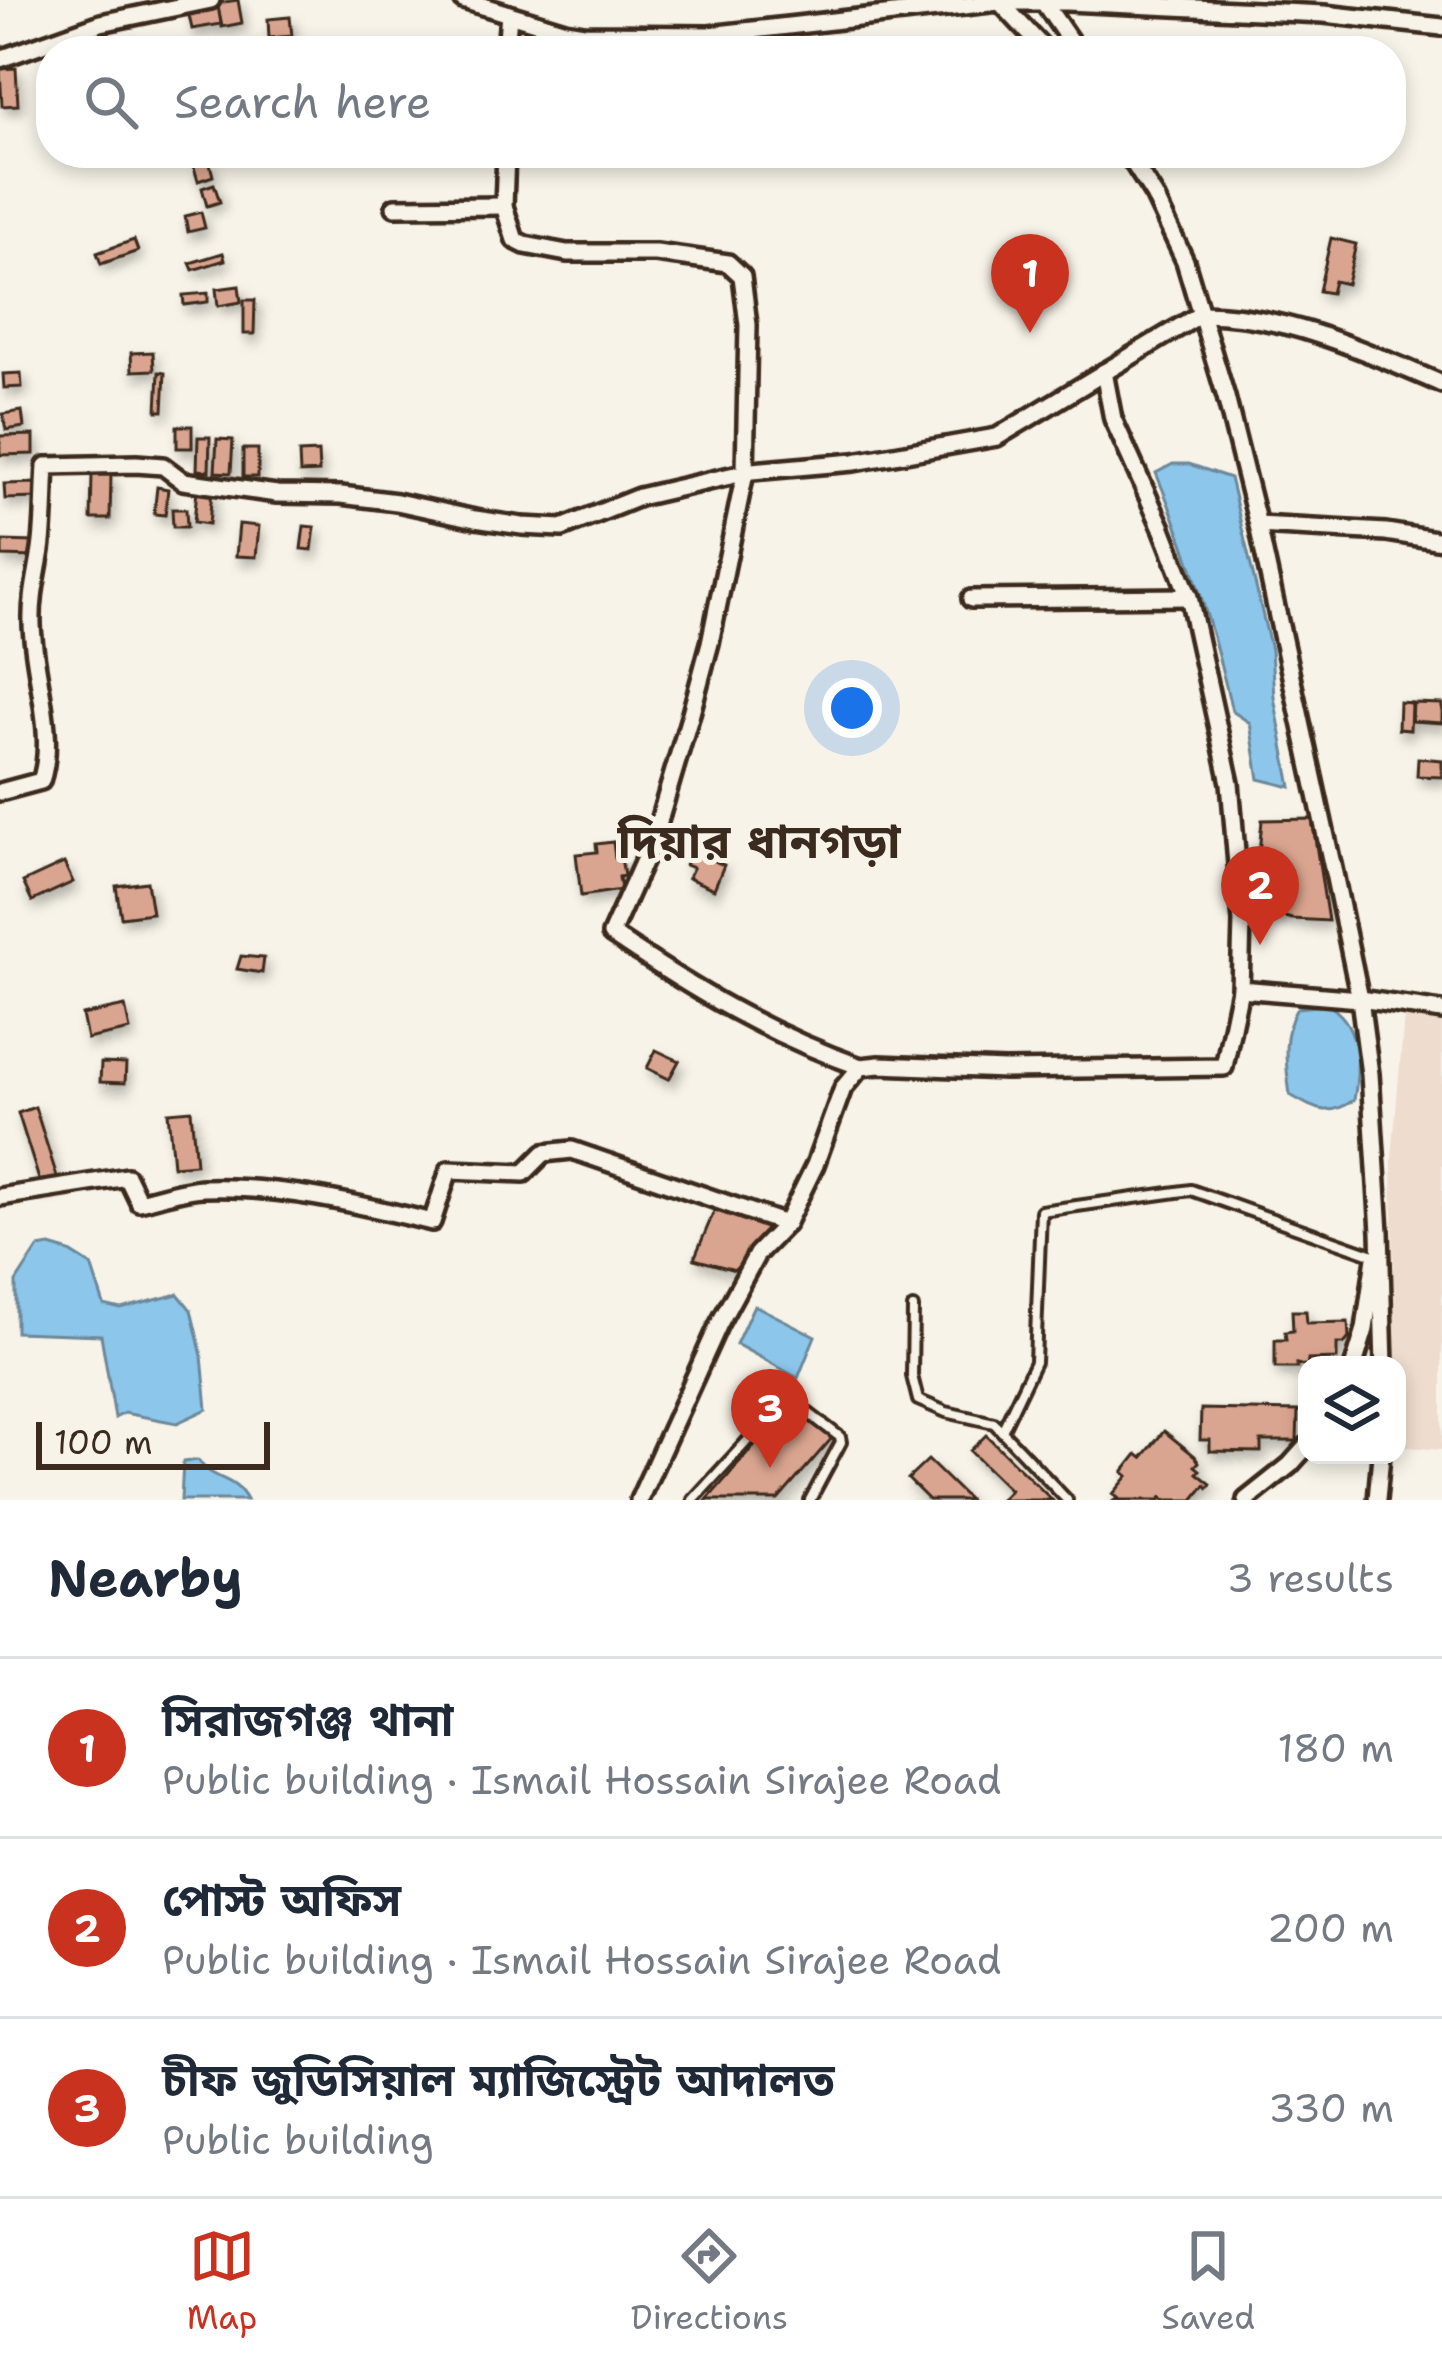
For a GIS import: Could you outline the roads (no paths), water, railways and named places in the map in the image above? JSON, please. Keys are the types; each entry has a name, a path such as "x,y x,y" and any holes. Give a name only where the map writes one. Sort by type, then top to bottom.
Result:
{"street":[{"path":"65,36 172,4 211,0"},
{"path":"463,0 584,34 682,36 999,1 1324,14 1442,26"},
{"path":"999,1 1032,36"},
{"path":"1043,1 1067,36"},
{"path":"0,59 36,46"},
{"path":"505,168 504,206 515,240 525,245 567,254 656,254 728,263 742,276 748,325 745,473 690,717 654,838 611,934 692,988 778,1035 861,1067 1224,1067 1240,988 1242,922 1230,783 1189,597 1113,419 1104,372"},
{"path":"1137,168 1154,194"},
{"path":"1144,168 1186,262 1258,524 1360,999 1381,1232 1384,1356"},
{"path":"395,207 504,206"},
{"path":"0,792 41,781 46,766 32,626 46,466 163,466 183,481 277,494 341,495 522,526 562,528 639,497 745,473 854,462 997,437 1201,314 1232,314 1336,339 1442,384"},
{"path":"1258,524 1386,532 1442,541"},
{"path":"971,599 1189,597"},
{"path":"1240,988 1442,1011"},
{"path":"639,1500 719,1324 757,1254 786,1224 815,1165 843,1088 861,1067"},
{"path":"0,1197 127,1177 139,1202 199,1188 277,1191 432,1222 449,1170 524,1173 544,1153 572,1150 786,1224"},
{"path":"1357,1356 1381,1232"},
{"path":"1246,1500 1298,1456"},
{"path":"1377,1500 1380,1464"}],"lane":[{"path":"1002,1431 1035,1362 1040,1210 1191,1190 1376,1255"},
{"path":"913,1308 912,1376 918,1400 994,1423 1067,1500"},
{"path":"693,1500 790,1399 842,1442 810,1500"}],"water":[{"path":"1173,464 1189,464 1230,478 1271,650 1274,697 1291,787 1259,779 1250,723 1232,711 1199,590 1156,473"},
{"path":"1328,1005 1347,1023 1357,1060 1354,1100 1329,1110 1290,1095 1286,1050 1297,1008"},
{"path":"50,1246 91,1265 104,1305 121,1309 178,1294 191,1310 207,1409 177,1423 124,1413 115,1418 101,1335 16,1332 16,1282 38,1248"},
{"path":"754,1305 815,1336 798,1378 736,1344"},
{"path":"198,1460 236,1486 247,1500 181,1500 183,1462"}],"place":[{"name":"সিরাজগঞ্জ থানা","path":"1030,333"},
{"name":"পোস্ট অফিস","path":"1260,945"},
{"name":"চীফ জুডিসিয়াল ম্যাজিস্ট্রেট আদালত","path":"770,1468"}],"district":[{"name":"দিয়ার ধানগড়া","path":"759,841"}]}
